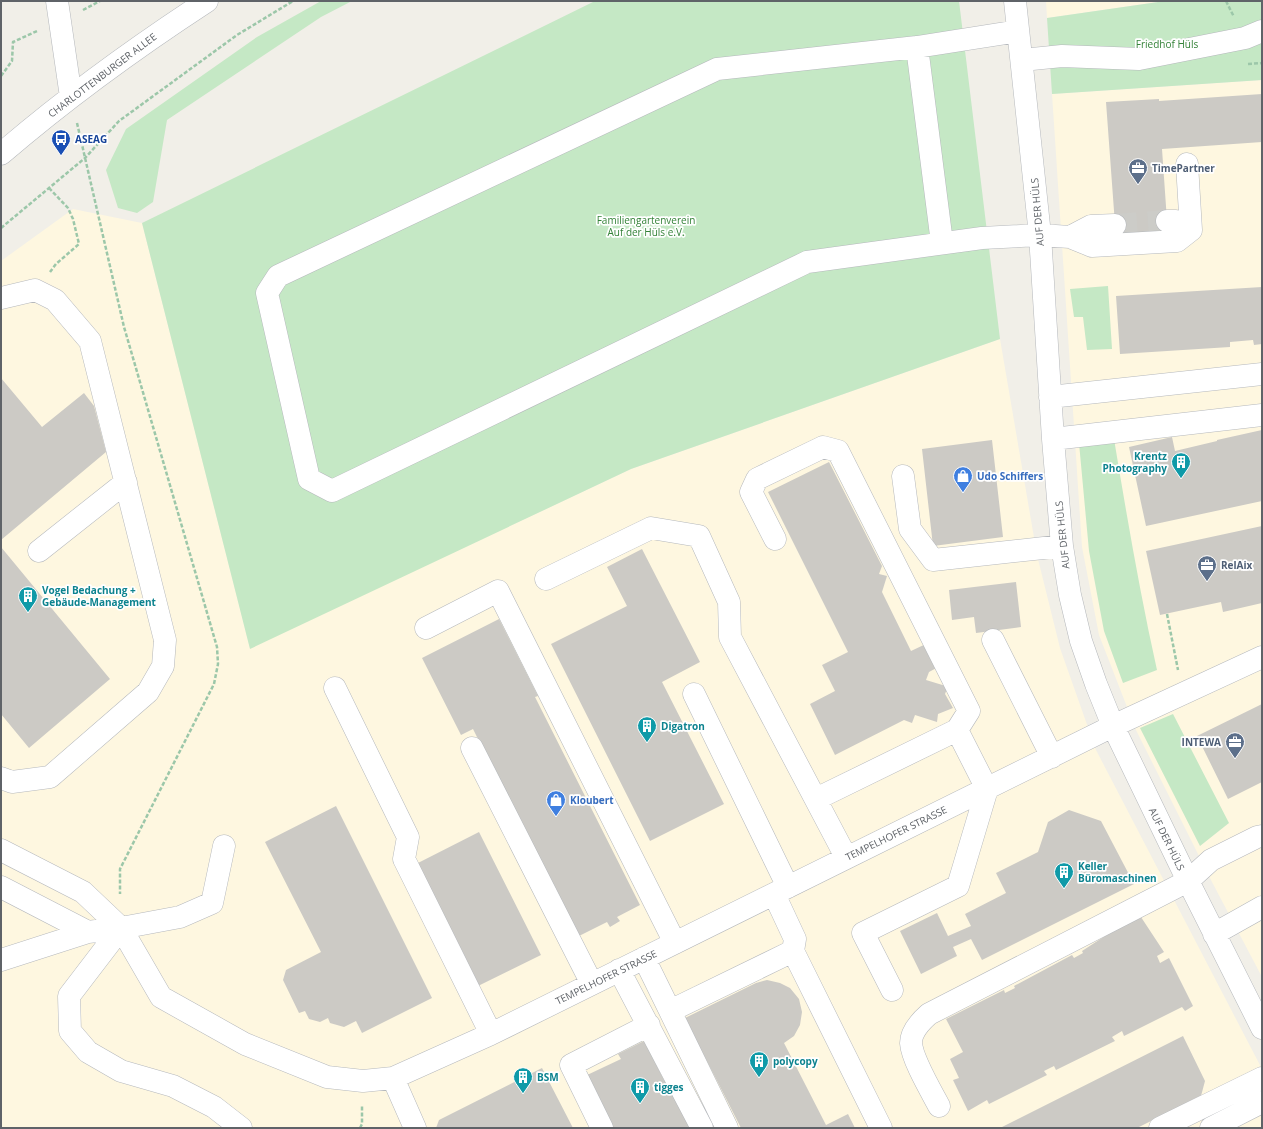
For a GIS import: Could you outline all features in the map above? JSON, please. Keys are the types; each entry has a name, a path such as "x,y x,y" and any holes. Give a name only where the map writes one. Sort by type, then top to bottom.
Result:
{"street":[{"path":"57,1 71,97"},
{"name":"CHARLOTTENBURGER ALLEE","path":"1,154 37,123 71,97 155,35 207,1"},
{"name":"AUF DER HÜLS","path":"1015,1 1040,235 1050,397 1062,546 1070,595 1081,642 1113,726 1214,934 1262,1028"},
{"path":"1018,30 917,47 717,69 278,276 267,293 309,479 332,491 807,262 982,238 1040,235 1070,237 1092,246 1177,241 1191,230"},
{"path":"1022,60 1062,56 1138,59 1245,38 1262,31"},
{"path":"917,47 942,243"},
{"path":"1187,164 1191,230"},
{"path":"1167,221 1176,221 1191,230"},
{"path":"1070,237 1091,226 1115,225"},
{"path":"1,298 35,290 55,300 90,341 165,640 163,666 148,692 50,777 12,782 1,778"},
{"path":"1050,397 1262,374"},
{"path":"1053,439 1262,415"},
{"path":"775,539 751,492 757,479 823,447 838,451 969,711 958,730 816,799"},
{"path":"903,476 910,529 933,560 1062,546"},
{"path":"40,551 126,482"},
{"path":"546,579 651,528 699,536 729,602 730,637 846,857"},
{"path":"426,628 498,591 675,943"},
{"path":"993,640 1052,757"},
{"name":"TEMPELHOFER STRASSE","path":"1,850 83,892 121,928 161,998 245,1044 327,1077 362,1081 393,1078 491,1034 1113,726 1262,657"},
{"path":"335,688 408,837 404,859 491,1034"},
{"path":"694,694 781,891 795,939 793,951 881,1128"},
{"path":"892,990 863,933 958,886 987,789 958,730"},
{"path":"472,748 592,984"},
{"path":"939,1106 917,1064 911,1042 916,1027 928,1014 1188,881 1211,860 1257,837 1262,836"},
{"path":"1,960 88,932 121,928 180,917 212,903 224,846"},
{"path":"1,888 88,932"},
{"path":"1214,934 1262,907"},
{"path":"121,928 69,996 70,1031 88,1052 121,1072 174,1086 214,1107 241,1128"},
{"path":"670,1011 793,951"},
{"path":"644,958 727,1128"},
{"path":"619,970 702,1128"},
{"path":"602,1128 571,1065 649,1025"},
{"path":"393,1078 415,1128"},
{"path":"1160,1128 1262,1078"},
{"path":"1210,1128 1262,1102"}],"path":[{"path":"1,228 85,158 119,121 237,35 293,1"},
{"path":"49,188 68,208 73,219 79,244 64,257"},
{"path":"1166,614 1183,693"},
{"path":"360,1128 362,1124"}],"shaded area":[{"path":"1046,1 1165,1 1047,18"},
{"path":"1262,80 1262,977 1212,882 1136,730 1099,635 1082,547 1052,94"},
{"path":"73,209 142,223 250,648 631,469 1000,339 1037,555 1060,648 1096,750 1262,1069 1262,1128 1,1128 1,261"}],"green space":[{"path":"321,1 352,1 321,17 167,120 153,202 137,213 118,208 106,170 126,129 257,37"},
{"name":"Familiengartenverein Auf der Hüls e.V.","path":"595,1 959,1 1000,339 631,469 250,649 142,223"},
{"name":"Friedhof Hüls","path":"1165,1 1262,1 1262,80 1052,94 1047,18"},
{"path":"1108,286 1112,349 1087,350 1083,317 1074,317 1070,289"},
{"path":"1114,439 1139,584 1157,670 1123,683 1104,631 1089,551 1079,443"},
{"path":"1173,714 1229,823 1200,846 1140,728"}],"building":[{"name":"TimePartner","path":"1262,94 1262,142 1162,149 1168,235 1116,238 1106,102 1159,99 1159,101"},
{"path":"1262,287 1262,344 1254,345 1253,340 1230,342 1230,347 1120,354 1116,296"},
{"path":"1,378 42,427 84,393 94,406 106,452 1,540"},
{"name":"Krentz Photography","path":"1262,430 1262,501 1146,526 1129,447 1172,437 1175,451"},
{"name":"Udo Schiffers","path":"992,440 1003,537 933,546 922,449"},
{"path":"829,462 882,566 879,574 887,576 882,592 911,651 930,642 942,665 929,672 926,680 949,687 945,694 953,708 938,714 937,722 915,715 912,723 904,720 835,755 810,704 835,691 822,665 848,652 768,492"},
{"name":"RelAix","path":"1262,526 1262,603 1223,612 1221,602 1160,615 1146,551"},
{"name":"Vogel Bedachung + Gebäude-Management","path":"1,547 110,679 29,748 1,714"},
{"name":"Digatron","path":"642,549 700,662 662,682 724,804 650,841 551,644 627,606 607,567"},
{"path":"1016,582 1021,627 976,633 974,617 952,620 949,590"},
{"name":"Kloubert","path":"499,619 538,696 535,697 640,905 617,917 620,921 610,927 607,922 577,937 473,729 461,735 422,658"},
{"name":"INTEWA","path":"1262,704 1262,782 1228,799 1197,736"},
{"path":"336,806 432,998 362,1033 356,1021 344,1027 330,1023 328,1018 320,1022 309,1019 305,1011 299,1013 283,980 286,970 321,952 265,842"},
{"name":"Keller Büromaschinen","path":"1069,810 1101,821 1134,884 982,960 971,939 953,947 957,956 921,974 900,931 937,913 948,936 971,926 965,914 1006,893 996,873 1038,852 1048,822"},
{"path":"479,832 541,955 478,986 416,864"},
{"path":"1139,914 1164,952 1157,956 1160,963 1169,958 1193,1006 1185,1011 1182,1007 1124,1036 1122,1031 1112,1037 1115,1041 1056,1070 1054,1066 1044,1071 1047,1075 989,1104 987,1100 968,1111 953,1080 959,1078 950,1059 963,1052 946,1019 1004,990 1005,993 1015,988 1014,986 1072,955 1074,958 1083,953 1082,951"},
{"name":"polycopy","path":"767,980 780,983 790,988 799,999 802,1012 800,1025 794,1036 784,1043 826,1125 848,1114 855,1128 741,1128 685,1018 756,983"},
{"path":"1183,1036 1205,1081 1201,1096 1137,1128 1000,1128"},
{"name":"tigges","path":"644,1041 664,1080 667,1078 692,1128 612,1128 585,1076 621,1059 618,1054"},
{"name":"BSM","path":"542,1068 573,1128 436,1128 439,1120"}],"tunnel":[{"path":"1115,225 1167,221"}],"place":[{"name":"ASEAG","path":"61,156"},
{"name":"TimePartner","path":"1138,185"},
{"name":"Krentz Photography","path":"1181,479"},
{"name":"Udo Schiffers","path":"963,493"},
{"name":"RelAix","path":"1207,582"},
{"name":"Vogel Bedachung + Gebäude-Management","path":"28,613"},
{"name":"Digatron","path":"647,743"},
{"name":"INTEWA","path":"1235,759"},
{"name":"Kloubert","path":"556,817"},
{"name":"Keller Büromaschinen","path":"1064,889"},
{"name":"polycopy","path":"759,1078"},
{"name":"BSM","path":"523,1094"},
{"name":"tigges","path":"640,1104"}]}
